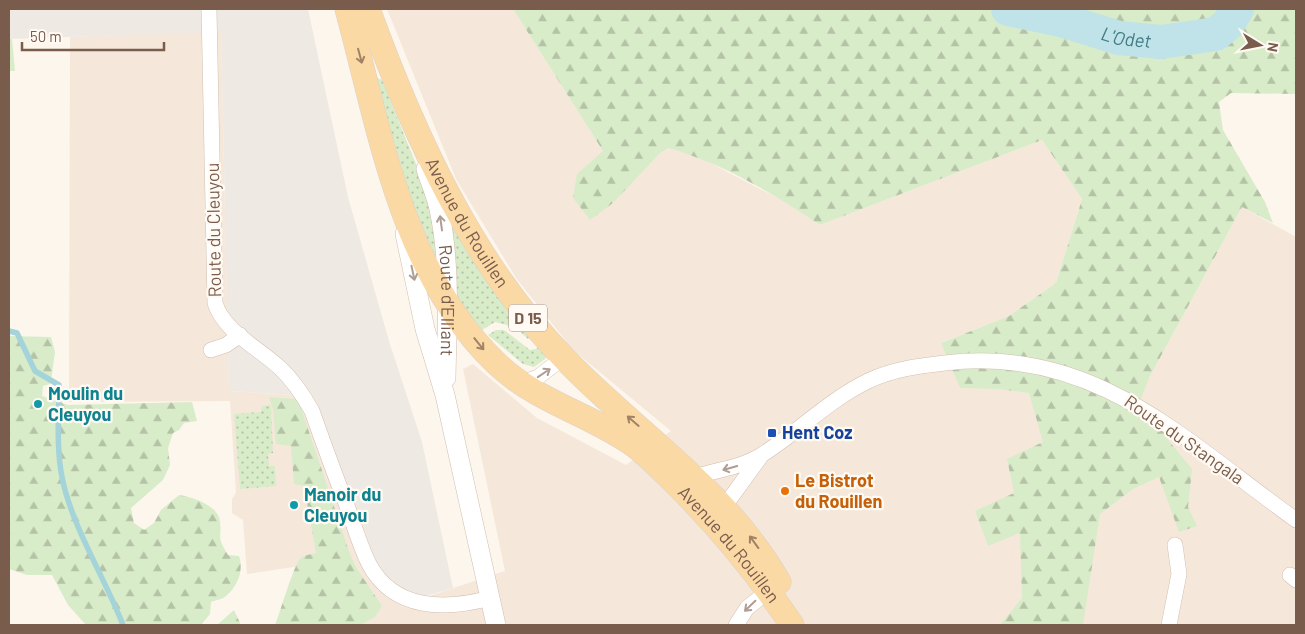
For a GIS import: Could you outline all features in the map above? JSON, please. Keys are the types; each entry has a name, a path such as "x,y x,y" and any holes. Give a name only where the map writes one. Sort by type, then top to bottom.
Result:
{"main road":[{"name":"Avenue du Rouillen","path":"347,9 396,192 410,228 449,306 485,352 521,383 636,447 707,516 750,566 774,587 802,625"},
{"name":"Avenue du Rouillen","path":"368,9 411,120 490,267 513,300 563,358 593,388 696,477 751,538 792,625"}],"street":[{"name":"Route du Cleuyou","path":"209,9 215,303 222,318 285,372 305,398 312,411 365,554 383,584 393,592 408,598 441,607 490,598"},
{"name":"Route d'Elliant","path":"411,120 440,213 449,306 445,394"},
{"name":"Route d'Elliant","path":"396,192 425,329 445,394 496,625"},
{"path":"211,350 226,346 240,335"},
{"path":"521,383 538,377 563,358"},
{"name":"Route du Stangala","path":"696,477 732,468 762,455 836,400 883,375 916,367 961,361 1022,362 1048,367 1080,378 1134,403 1296,520"},
{"name":"Avenue du Rouillen","path":"636,447 671,471 713,509 718,511 724,507"},
{"name":"Route du Stangala","path":"724,507 762,455"},
{"path":"1169,625 1179,574 1175,545"},
{"path":"736,625 747,608 774,587"}],"shaded area":[{"path":"9,9 308,9 348,197 389,341 422,442 453,588 426,596 406,591 378,566 315,396 229,391 221,32 9,39"},
{"path":"387,9 513,9 603,151 659,154 668,148 699,157 793,206 820,225 1042,140 1082,199 1056,283 1009,316 943,342 1149,378 1242,207 1296,237 1296,625 361,625 375,617 321,559 294,567 247,574 243,520 232,513 232,499 236,493 230,401 69,402 70,37 221,31 229,391 315,396 406,591 426,597 505,571 463,369 473,364 537,418 626,465 671,431 573,350 516,278 456,179"}],"green space":[{"path":"513,9 1296,9 1296,94 1231,93 1219,102 1223,130 1265,202 1273,223 1242,207 1149,378 1136,411 1164,430 1169,441 1192,469 1188,507 1197,526 1179,532 1159,477 1133,489 1100,514 1083,625 1000,625 1022,598 1020,533 988,546 975,511 1014,493 1007,459 1043,442 1029,393 998,389 960,388 941,343 1009,316 1056,283 1082,199 1042,140 820,225 747,180 708,162 668,148 659,154 613,203 590,220 573,198 577,174 603,151"},
{"path":"9,39 12,39 15,71 9,71"},
{"path":"377,78 382,80 431,201 437,262 419,226 376,81"},
{"path":"448,209 531,335 528,339 515,327 495,322 482,330 454,298"},
{"path":"496,330 504,330 530,350 536,349 540,345 548,353 545,359 534,367 523,364 488,335"},
{"path":"9,336 51,337 55,352 51,381 50,384 43,386 42,396 68,405 192,402 197,421 184,423 179,430 173,433 168,448 170,465 163,480 131,508 134,523 144,530 154,523 161,510 179,495 210,506 218,515 222,544 228,555 239,556 241,567 239,578 234,588 223,598 211,602 210,614 201,625 86,625 68,605 52,575 27,575 9,569"},
{"path":"269,397 298,399 350,554 357,569 382,606 375,617 361,625 275,625 298,562 303,557 316,553 304,486 294,484 291,446 276,444 273,410"},
{"path":"271,405 273,453 268,454 269,466 275,466 276,486 240,489 234,414 261,412 262,406"},
{"path":"234,610 241,625 217,625"}],"waterway":[{"name":"L'Odet","path":"1008,9 1061,20 1119,38 1161,42 1216,34 1228,24 1237,9"},
{"path":"9,331 17,333 35,371 59,385 59,454 66,495 81,533 123,625"}],"place":[{"name":"Moulin du Cleuyou","path":"38,404"},
{"name":"Hent Coz","path":"772,433"},
{"name":"Le Bistrot du Rouillen","path":"785,491"},
{"name":"Manoir du Cleuyou","path":"294,505"}]}
